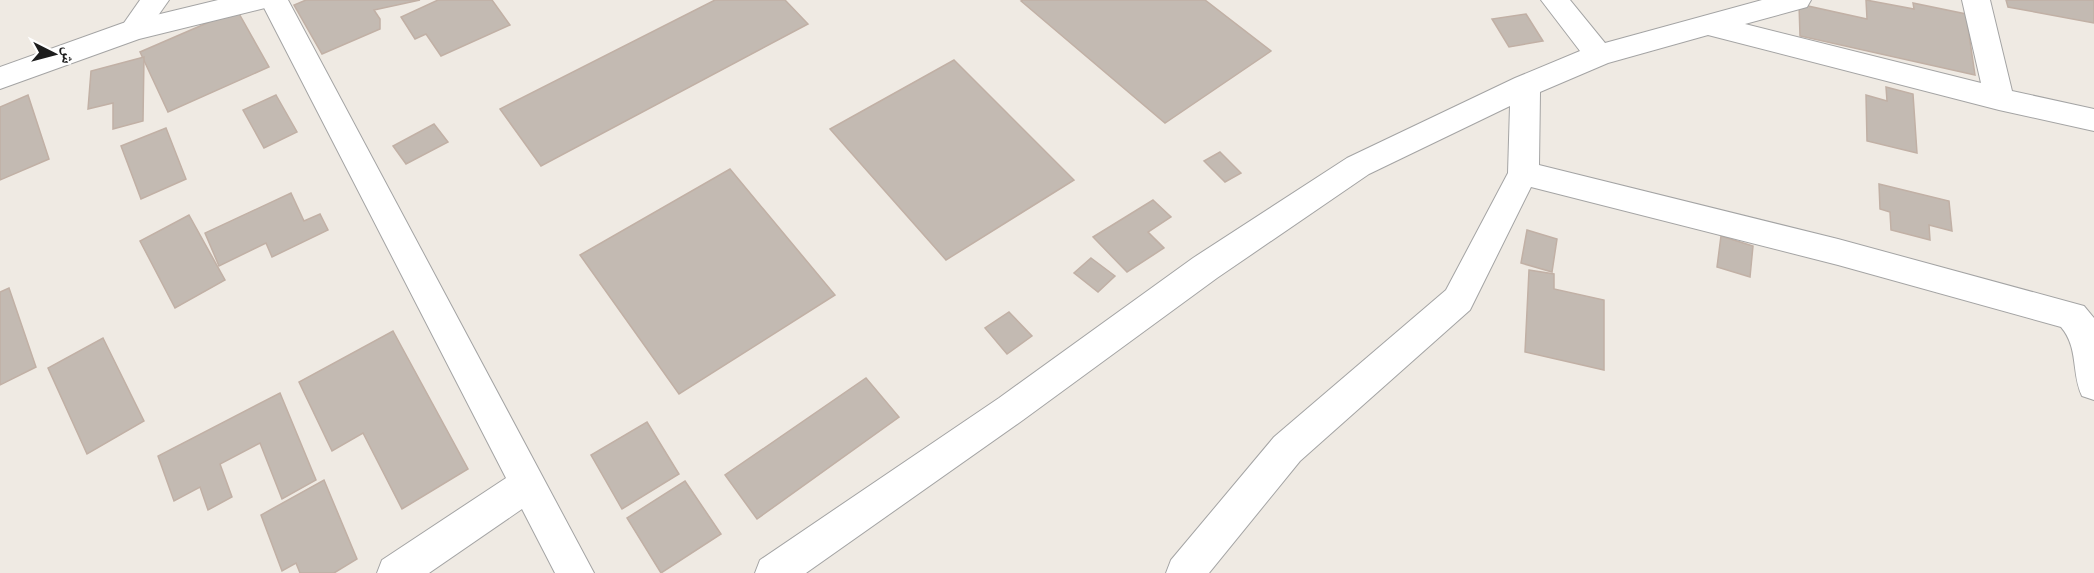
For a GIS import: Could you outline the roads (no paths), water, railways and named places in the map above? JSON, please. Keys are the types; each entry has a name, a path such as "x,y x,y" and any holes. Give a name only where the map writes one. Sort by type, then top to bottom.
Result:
{"street":[{"path":"133,30 155,0"},
{"path":"0,78 133,30 259,0"},
{"path":"274,0 575,573"},
{"path":"1555,0 1599,55"},
{"path":"774,573 1011,409 1205,268 1358,166 1525,86 1599,55 1797,0"},
{"path":"1976,0 1999,99"},
{"path":"1708,25 1999,99 2094,120"},
{"path":"1185,573 1287,449 1458,300 1523,172 1525,86"},
{"path":"1523,172 1838,252 2072,316 2090,337 2094,385"},
{"path":"396,573 528,484"}]}
